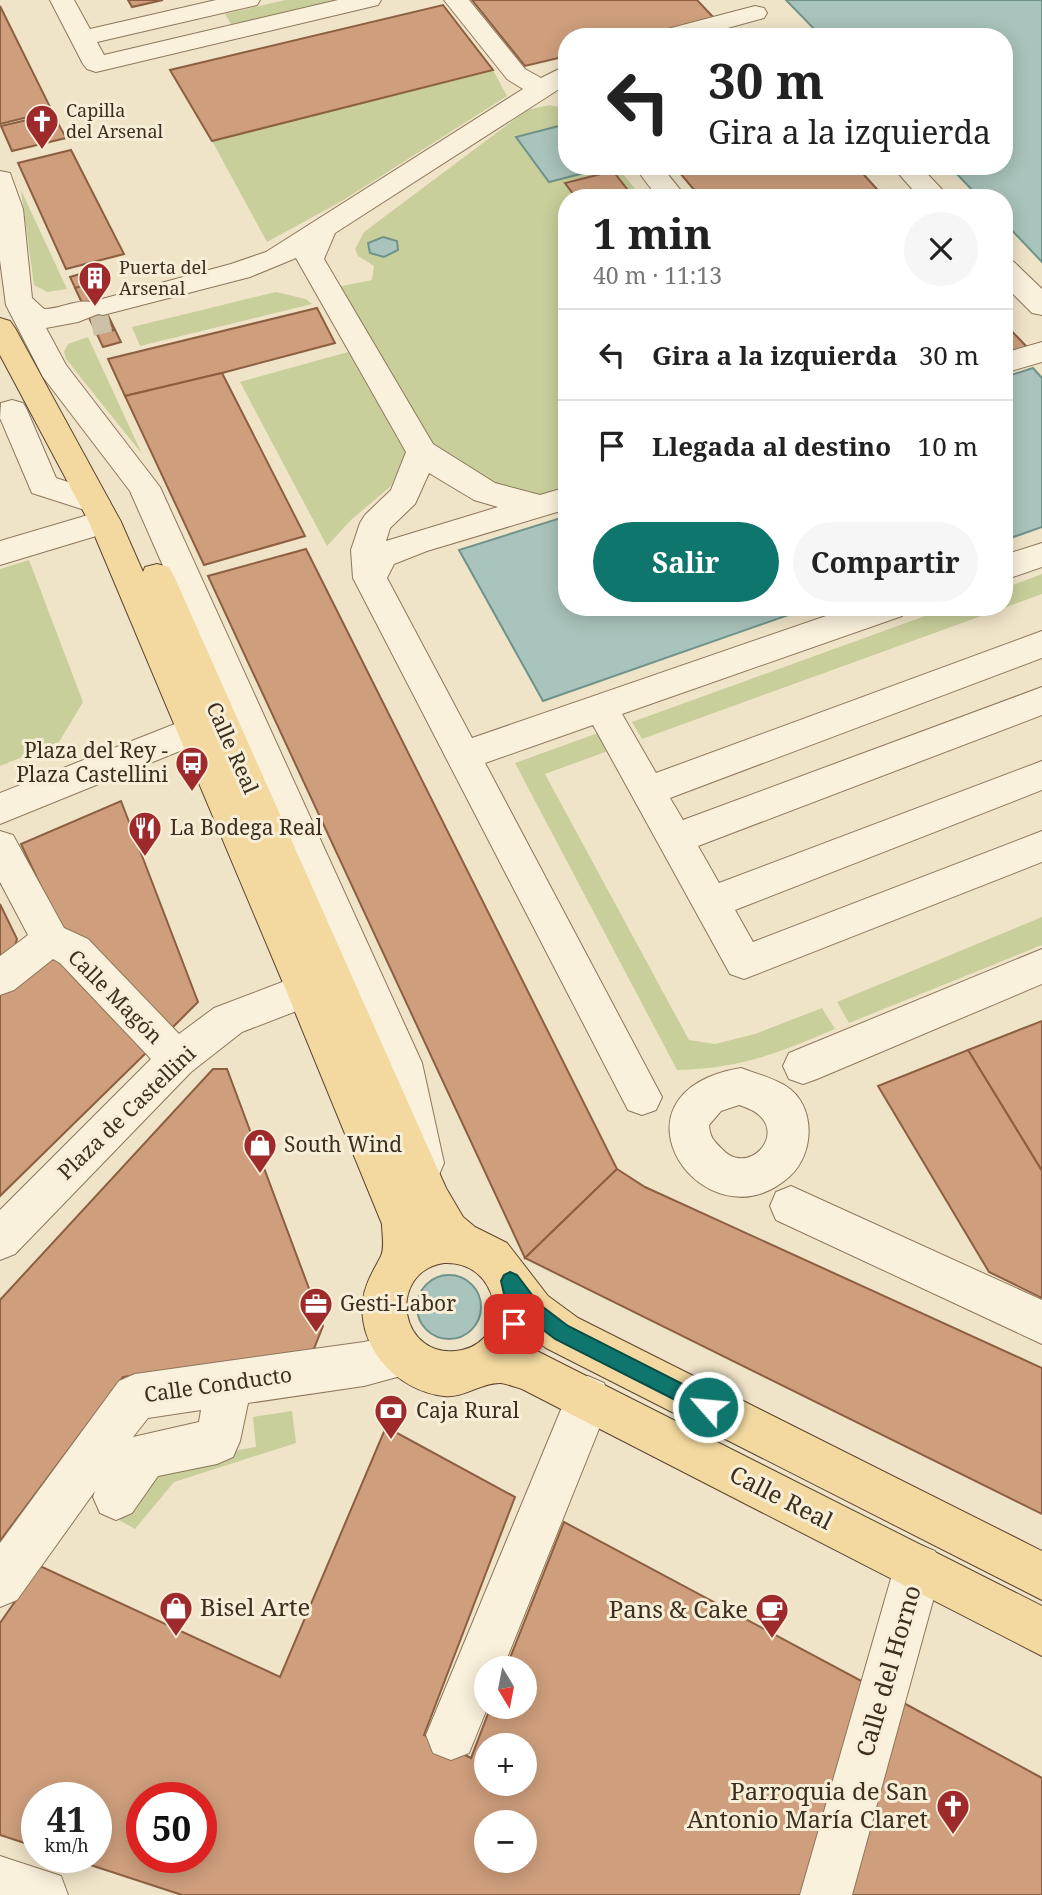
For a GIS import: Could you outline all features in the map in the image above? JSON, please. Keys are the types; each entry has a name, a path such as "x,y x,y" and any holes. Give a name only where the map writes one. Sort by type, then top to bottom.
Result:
{"main road":[{"name":"Calle Real","path":"0,328 22,384 99,512 306,990 404,1224 404,1254 398,1268"},
{"name":"Calle Real","path":"22,384 108,474 126,505 438,1218 462,1243"},
{"path":"510,1281 516,1307 511,1334 498,1353 479,1366 466,1371 439,1372 415,1364 403,1355 387,1331 384,1315 386,1289 398,1268 425,1247 450,1242 462,1243 495,1259 532,1311 562,1333 1042,1576"},
{"name":"Calle Real","path":"479,1366 500,1361 514,1363 1042,1632"}],"street":[{"path":"62,0 96,64 369,0"},
{"path":"82,38 248,0"},
{"path":"456,0 516,74 541,89"},
{"path":"191,13 181,23 188,33 206,38"},
{"path":"701,28 756,14"},
{"path":"22,384 50,335 97,314 255,266 296,247 324,226 558,78"},
{"path":"654,175 666,189"},
{"path":"914,175 927,189"},
{"path":"0,179 9,209 20,305 22,384"},
{"path":"324,226 310,259 422,452 485,492 553,502"},
{"path":"1013,277 1042,306"},
{"path":"20,305 31,317 43,320 97,314 261,280 302,280 326,289"},
{"path":"1013,360 1042,352"},
{"path":"422,452 404,496 376,523 367,550 370,578 642,1097 693,1147 702,1161 717,1172 1042,1322"},
{"path":"370,578 382,556 416,542 553,502"},
{"path":"0,553 99,512"},
{"path":"1013,565 1042,555"},
{"path":"463,756 864,616"},
{"path":"648,791 1042,644"},
{"path":"675,839 1042,701"},
{"path":"601,708 744,962 1042,846"},
{"path":"0,809 195,730"},
{"path":"711,903 1042,775"},
{"path":"0,978 50,940 1,847"},
{"name":"Calle Magón","path":"50,940 74,951 177,1059"},
{"path":"693,1147 690,1123 695,1108 723,1093 803,1066 1042,966"},
{"name":"Plaza de Castellini","path":"0,1240 177,1059 228,1020 306,990"},
{"path":"783,1112 803,1066"},
{"path":"642,1097 758,1091 772,1100 783,1112 789,1127 789,1143 783,1158 772,1170 751,1177 733,1178"},
{"path":"783,1158 791,1206"},
{"name":"Calle Conducto","path":"0,1583 135,1397 364,1364 403,1355"},
{"path":"116,1497 144,1456 217,1441 230,1383"},
{"path":"451,1735 588,1399"},
{"name":"Calle del Horno","path":"826,1895 918,1568"},
{"path":"0,1882 42,1895"}],"green space":[{"path":"285,0 342,0 232,26 225,14"},
{"path":"493,70 507,96 342,201 267,242 212,141"},
{"path":"550,105 558,107 558,175 624,175 635,189 558,189 558,500 540,506 453,474 326,289 372,280 374,266 358,256 355,249 364,232 527,110"},
{"path":"21,190 67,289 47,292 34,285"},
{"path":"276,292 306,299 312,304 140,346 132,327"},
{"path":"88,337 142,454 66,359 64,352 68,344"},
{"path":"348,352 406,454 391,486 351,520 327,546 240,382"},
{"path":"29,560 83,702 59,742 0,766 0,569"},
{"path":"1042,574 1042,594 1013,605 1013,585"},
{"path":"925,616 981,616 642,739 632,722"},
{"path":"598,733 608,751 545,774 689,1040 715,1044 755,1034 822,1008 835,1029 795,1046 740,1063 677,1070 515,763"},
{"path":"1042,917 1042,945 849,1023 837,1002"},
{"path":"292,1411 296,1443 174,1482 135,1529 119,1520 154,1465 256,1447 253,1417"}],"water":[{"path":"786,0 1042,0 1042,262 1013,231 1013,189 971,189 958,175 1013,175 1013,28 813,28"},
{"path":"558,126 558,175 576,175 549,182 516,137"},
{"path":"383,237 397,241 398,250 384,257 370,253 368,243"},
{"path":"1033,368 1042,378 1042,527 1013,537 1013,374"},
{"path":"558,519 558,616 785,616 543,701 459,550"},
{"path":"449,1275 461,1277 472,1284 479,1295 479,1319 472,1330 461,1337 449,1339 437,1337 426,1330 419,1319 417,1307 419,1295 426,1284 437,1277"}],"building":[{"path":"128,0 163,0 132,7"},
{"path":"472,0 697,0 715,19 679,28 558,28 558,58 525,66"},
{"path":"443,5 493,70 212,141 170,70"},
{"path":"0,6 52,111 0,124"},
{"path":"53,114 66,138 12,151 1,126"},
{"path":"71,150 124,254 66,269 18,163"},
{"path":"597,175 616,175 627,189 569,189 565,183"},
{"path":"682,175 864,175 877,189 693,189"},
{"name":"Puerta del Arsenal","path":"87,272 121,342 103,347 70,277"},
{"name":"Puerta del Arsenal","path":"92,283 114,330 97,334 75,288"},
{"path":"317,308 335,343 222,373 125,396 108,359"},
{"path":"1013,332 1028,348 1013,352"},
{"path":"222,373 305,536 204,565 125,396"},
{"path":"306,549 617,1169 525,1258 208,576"},
{"path":"121,801 198,1002 168,1032 59,925 21,844"},
{"path":"0,904 17,939 11,959 0,967"},
{"path":"47,959 64,960 151,1048 0,1196 0,994"},
{"path":"1042,1021 1042,1171 968,1050"},
{"path":"968,1050 1042,1171 1042,1298 989,1272 878,1086"},
{"path":"213,1069 227,1069 323,1326 313,1351 123,1377 0,1541 0,1300"},
{"path":"617,1169 645,1187 1042,1368 1042,1514 525,1258"},
{"path":"386,1427 515,1497 424,1735 471,1758 474,1750 474,1796 537,1796 537,1733 481,1733 486,1719 537,1719 537,1656 511,1656 564,1522 869,1685 810,1895 182,1895 112,1872 112,1782 21,1782 21,1842 0,1835 0,1623 40,1566 280,1677"},
{"name":"Parroquia de San Antonio María Claret","path":"900,1701 1042,1778 1042,1895 847,1895"}],"tunnel":[{"path":"91,322 109,318"}],"place":[{"name":"Capilla del Arsenal","path":"42,151"},
{"name":"Puerta del Arsenal","path":"95,308"},
{"name":"Plaza del Rey - Plaza Castellini","path":"192,793"},
{"name":"La Bodega Real","path":"145,858"},
{"name":"South Wind","path":"260,1175"},
{"name":"Gesti-Labor","path":"316,1334"},
{"name":"Caja Rural","path":"391,1441"},
{"name":"Bisel Arte","path":"176,1638"},
{"name":"Pans & Cake","path":"772,1640"},
{"name":"Parroquia de San Antonio María Claret","path":"953,1836"}],"route":[{"path":"514,1324 516,1307 510,1281 532,1311 562,1333 708,1407"}]}
